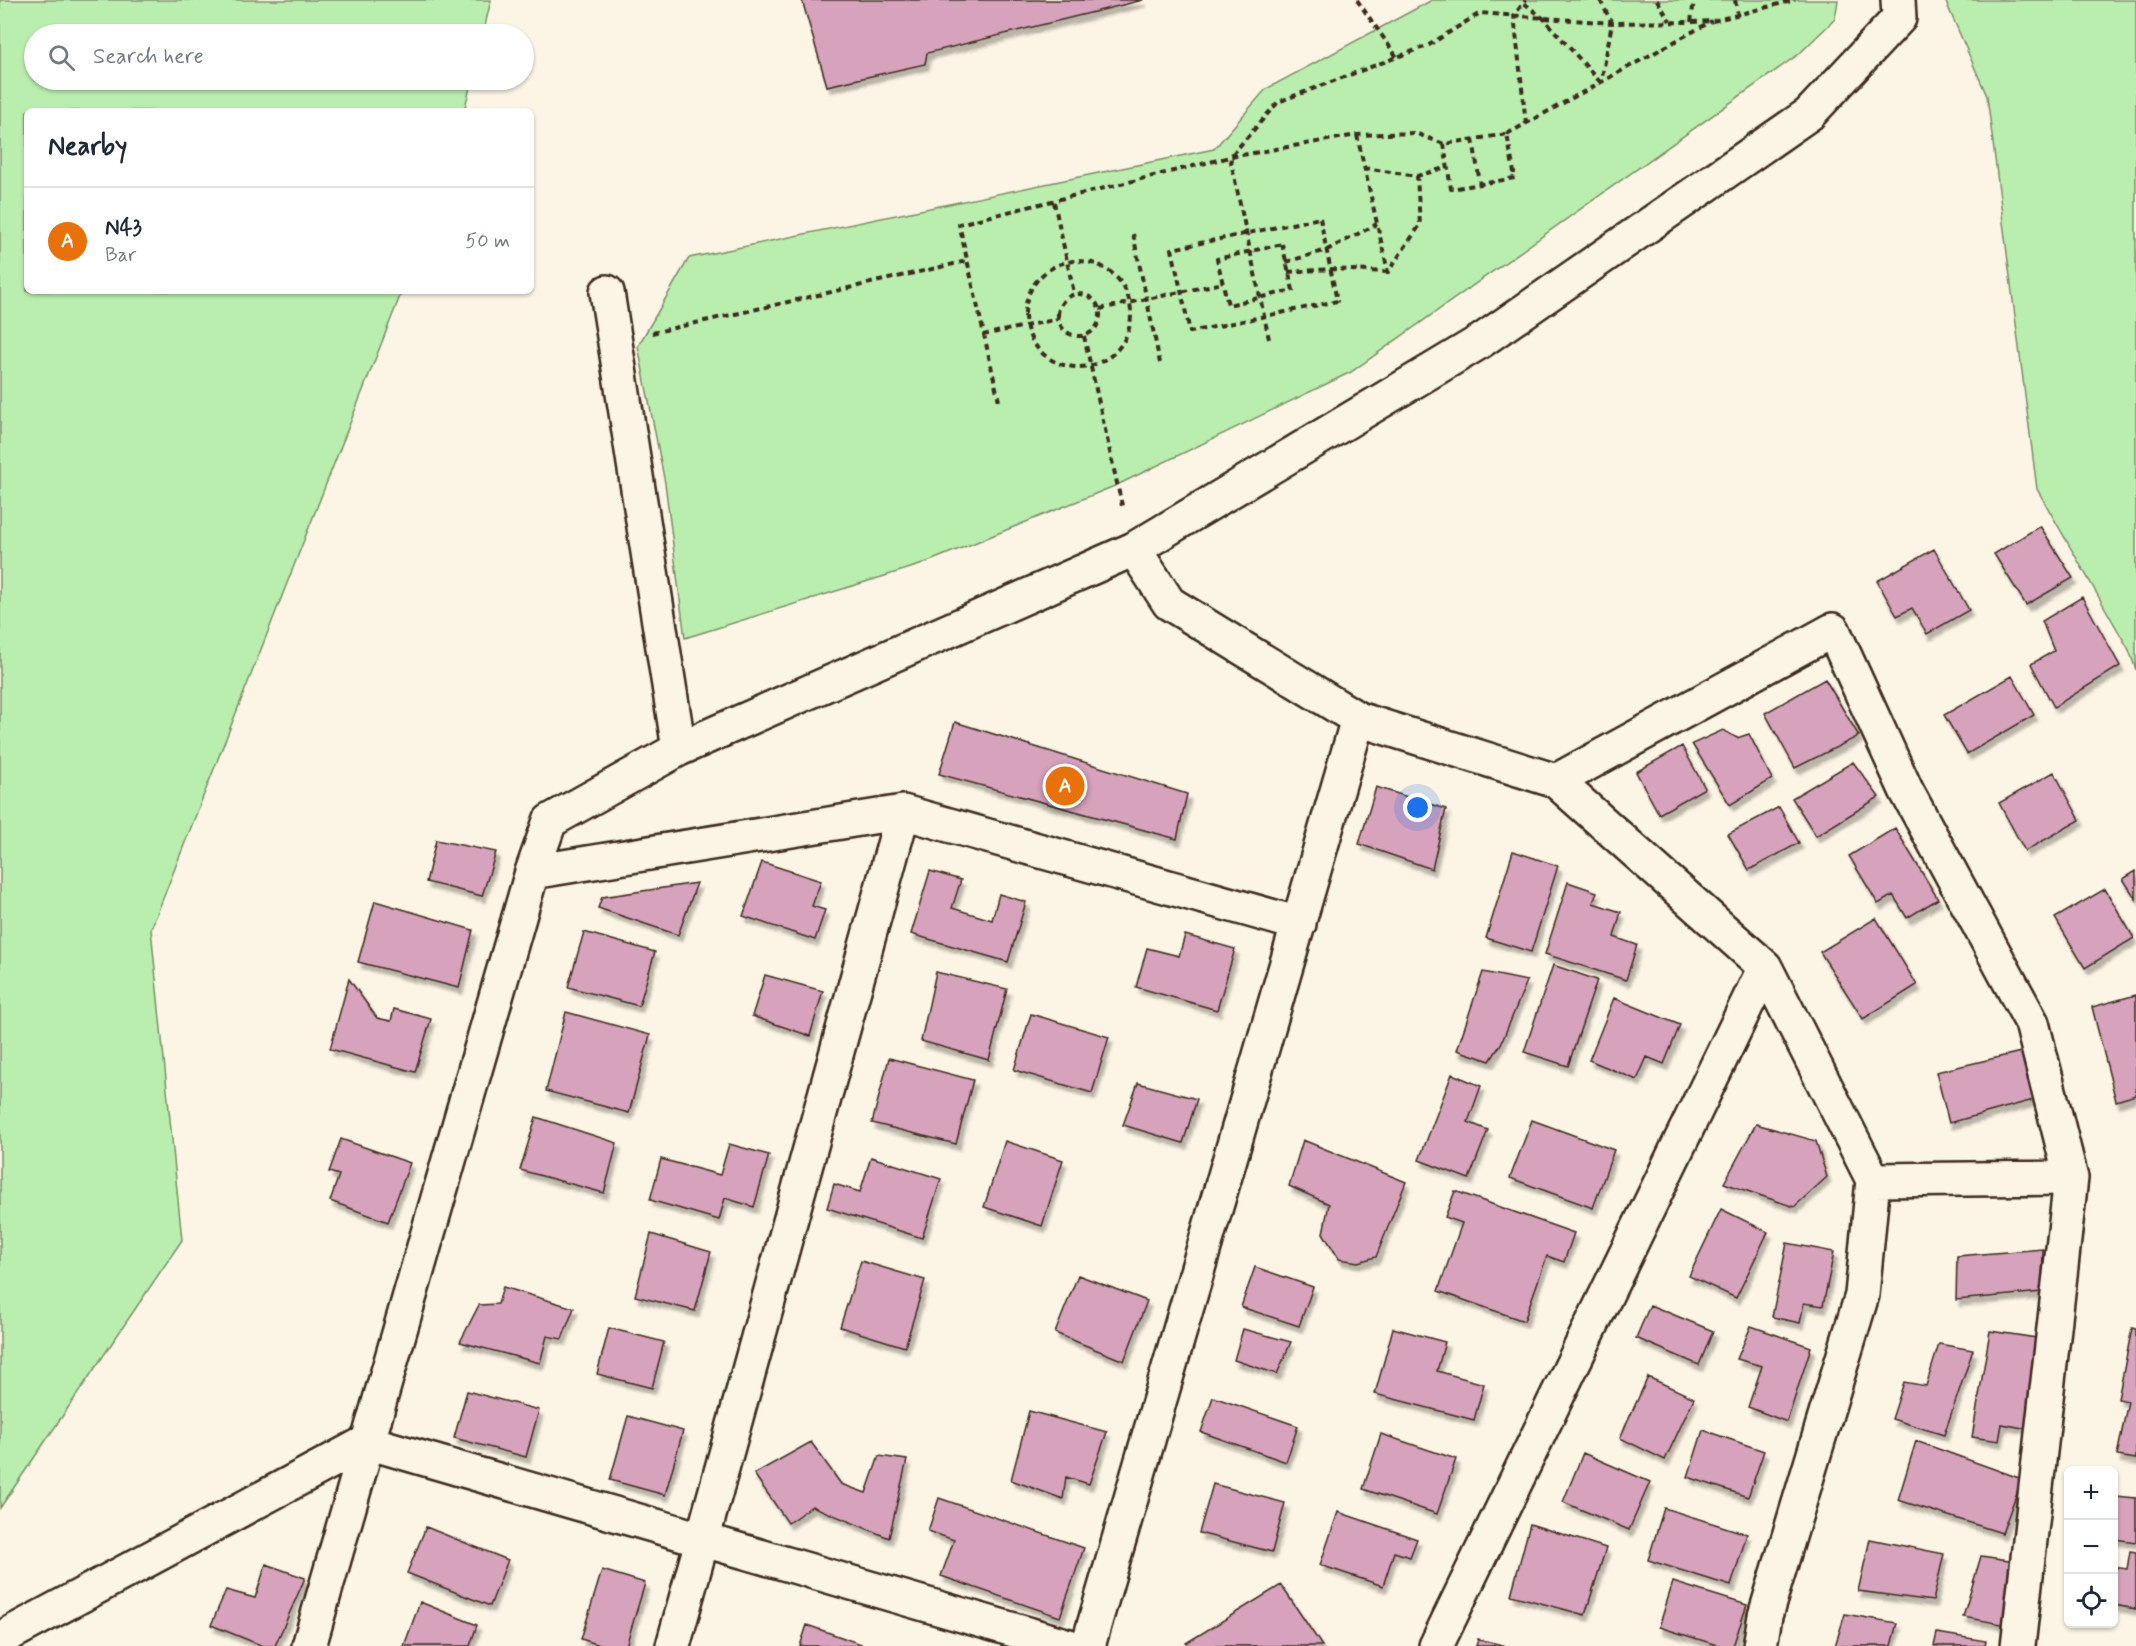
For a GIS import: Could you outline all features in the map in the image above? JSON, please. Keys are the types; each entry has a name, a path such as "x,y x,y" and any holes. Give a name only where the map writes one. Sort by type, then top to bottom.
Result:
{"street":[{"path":"309,1646 532,872 550,821 679,748 1134,549 1481,341 1809,114 1899,18 1898,0"},
{"path":"607,292 679,748"},
{"path":"1134,549 1169,603 1358,720 1556,780 1765,967 1873,1180 1862,1295 1765,1616 1760,1646"},
{"path":"1556,780 1833,630 1906,790 2032,1023 2071,1178 2018,1646"},
{"path":"1088,1646 1358,720"},
{"path":"532,872 903,812 1299,924"},
{"path":"673,1646 903,812"},
{"path":"1436,1646 1765,967"},
{"path":"1873,1180 2071,1178"},
{"path":"0,1639 368,1442 1069,1646"}],"path":[{"path":"1357,0 1397,57"},
{"path":"1600,0 1612,23 1601,83"},
{"path":"1657,0 1670,22"},
{"path":"1691,22 1694,0"},
{"path":"1735,0 1738,15"},
{"path":"1230,157 1278,102 1429,45 1480,13 1612,23 1691,22 1713,21 1796,0"},
{"path":"1526,124 1514,15 1525,1 1601,83"},
{"path":"999,401 959,224 1230,157 1357,135 1415,134 1444,144 1508,134 1713,21"},
{"path":"1444,144 1451,189 1515,178 1508,134"},
{"path":"1357,135 1388,272"},
{"path":"1473,139 1480,184"},
{"path":"1230,157 1269,339"},
{"path":"1364,168 1417,176 1448,167"},
{"path":"1388,272 1420,225 1417,176"},
{"path":"1054,202 1074,293"},
{"path":"1320,218 1337,301 1190,332 1172,249 1246,234 1320,218"},
{"path":"1286,262 1327,250 1377,224"},
{"path":"1133,234 1160,363"},
{"path":"1282,244 1286,262 1293,290 1228,305 1217,258 1282,244"},
{"path":"615,341 967,261"},
{"path":"1076,261 1094,264 1110,272 1123,286 1129,303 1130,322 1124,339 1113,354 1098,364 1079,368 1061,365 1045,356 1033,343 1026,326 1025,307 1030,290 1042,275 1058,265 1068,264 1076,261"},
{"path":"1288,272 1332,269 1388,272"},
{"path":"1100,309 1223,283"},
{"path":"1074,293 1086,294 1095,300 1100,309 1100,322 1094,331 1084,336 1072,336 1063,329 1058,319 1058,308 1065,298 1074,293"},
{"path":"983,335 1058,319"},
{"path":"1084,336 1117,485 1134,549"}],"green space":[{"path":"0,0 491,0 485,24 24,24 24,90 469,90 465,108 24,108 24,294 401,294 151,929 182,1240 0,1508"},
{"path":"1432,0 1838,0 1835,19 1799,54 1351,372 1117,485 920,565 685,638 665,483 638,346 689,258 1214,149 1266,89"},
{"path":"1945,0 2136,0 2136,670 2129,650 2037,489 1987,96"}],"building":[{"path":"802,0 1143,0 927,53 925,64 827,86"},
{"path":"2040,526 2073,578 2026,605 1994,554"},
{"path":"1934,549 1969,610 1927,634 1912,608 1897,616 1877,581"},
{"path":"2082,597 2120,666 2054,707 2031,664 2054,651 2042,621"},
{"path":"2012,676 2034,715 1967,754 1944,715"},
{"path":"1825,679 1859,736 1795,768 1765,713"},
{"path":"955,722 1187,794 1177,839 939,774"},
{"path":"1723,730 1737,738 1749,734 1772,779 1730,805 1692,744"},
{"path":"1682,746 1705,788 1659,814 1636,772"},
{"path":"1853,762 1879,797 1816,836 1792,798"},
{"path":"2054,772 2080,820 2025,851 1999,803"},
{"path":"1376,787 1446,809 1432,869 1359,844"},
{"path":"1779,807 1799,843 1749,870 1728,834"},
{"path":"1895,828 1938,899 1907,918 1893,895 1878,904 1849,856"},
{"path":"436,840 496,852 482,896 426,882"},
{"path":"1513,851 1558,866 1531,952 1486,938"},
{"path":"762,862 821,881 812,906 825,910 815,940 743,916"},
{"path":"930,871 961,880 952,908 992,920 999,894 1026,902 1008,962 911,934"},
{"path":"2136,871 2136,899 2123,879"},
{"path":"1568,882 1597,892 1593,903 1621,912 1614,937 1637,945 1626,980 1545,954"},
{"path":"697,883 678,935 598,908 602,897"},
{"path":"2105,889 2134,938 2085,968 2055,918"},
{"path":"375,901 473,930 459,988 358,962"},
{"path":"1876,918 1917,985 1863,1019 1820,952"},
{"path":"584,932 655,952 639,1006 568,987"},
{"path":"1185,935 1235,949 1217,1010 1136,987 1147,948 1179,956"},
{"path":"1553,965 1597,980 1568,1066 1524,1052"},
{"path":"936,972 1007,989 989,1060 921,1041"},
{"path":"1483,972 1527,981 1501,1044 1490,1061 1457,1050"},
{"path":"765,975 823,991 810,1036 752,1016"},
{"path":"349,979 377,1018 391,1021 394,1009 431,1019 415,1072 330,1049"},
{"path":"2136,995 2136,1095 2116,1101 2092,1007"},
{"path":"1614,998 1680,1025 1664,1064 1647,1057 1637,1080 1589,1060"},
{"path":"566,1012 650,1035 629,1113 546,1091"},
{"path":"1031,1014 1109,1037 1092,1093 1014,1070"},
{"path":"2021,1052 2037,1099 1949,1123 1936,1072"},
{"path":"889,1058 973,1080 956,1144 872,1123"},
{"path":"1452,1074 1481,1086 1468,1122 1488,1130 1469,1179 1419,1160"},
{"path":"1138,1083 1197,1099 1183,1143 1123,1125"},
{"path":"536,1117 617,1143 604,1193 520,1170"},
{"path":"1532,1120 1614,1150 1593,1208 1510,1178"},
{"path":"1756,1124 1816,1141 1827,1177 1794,1207 1724,1183"},
{"path":"341,1139 410,1163 388,1222 330,1201 339,1175 329,1172"},
{"path":"1303,1140 1406,1182 1376,1257 1358,1262 1339,1259 1323,1233 1329,1204 1289,1186"},
{"path":"1005,1141 1063,1160 1042,1226 984,1207"},
{"path":"729,1144 769,1155 754,1207 725,1198 719,1220 650,1200 661,1159 720,1175"},
{"path":"871,1157 941,1179 922,1238 827,1208 834,1184 860,1192"},
{"path":"1455,1191 1574,1233 1564,1262 1547,1256 1524,1321 1438,1291 1462,1223 1445,1217"},
{"path":"1721,1209 1768,1232 1736,1298 1689,1276"},
{"path":"651,1234 711,1252 695,1311 635,1296"},
{"path":"1787,1243 1834,1252 1823,1306 1804,1303 1800,1323 1772,1317"},
{"path":"2043,1249 2042,1292 1956,1300 1957,1256"},
{"path":"861,1261 925,1280 905,1347 840,1327"},
{"path":"1255,1267 1313,1287 1299,1326 1241,1307"},
{"path":"1078,1275 1147,1301 1124,1361 1055,1333"},
{"path":"503,1287 574,1308 562,1339 547,1336 540,1363 460,1342 479,1305 498,1304"},
{"path":"1650,1305 1713,1331 1699,1365 1636,1338"},
{"path":"1751,1326 1811,1347 1787,1422 1748,1407 1762,1366 1737,1359"},
{"path":"609,1328 664,1342 652,1388 597,1374"},
{"path":"1393,1328 1445,1342 1437,1371 1484,1384 1474,1420 1375,1394"},
{"path":"2132,1328 2136,1329 2136,1459 2117,1456 2128,1401 2118,1399"},
{"path":"1243,1329 1291,1342 1277,1374 1234,1360"},
{"path":"1990,1331 2043,1339 2028,1429 2002,1424 1999,1441 1972,1437"},
{"path":"1939,1344 1973,1350 1944,1435 1892,1419 1904,1382 1926,1386"},
{"path":"1648,1377 1694,1398 1665,1460 1620,1438"},
{"path":"467,1391 539,1410 526,1457 454,1438"},
{"path":"1213,1397 1298,1426 1286,1462 1201,1432"},
{"path":"1029,1411 1107,1432 1089,1484 1066,1477 1063,1499 1011,1480"},
{"path":"628,1416 683,1431 665,1495 610,1480"},
{"path":"1703,1430 1764,1451 1748,1497 1688,1477"},
{"path":"1381,1434 1456,1459 1437,1514 1363,1489"},
{"path":"1916,1441 2022,1479 2002,1533 1898,1500"},
{"path":"811,1442 841,1484 866,1493 879,1456 907,1460 889,1538 812,1506 788,1523 754,1474"},
{"path":"1583,1453 1650,1482 1629,1530 1563,1502"},
{"path":"1213,1484 1285,1503 1272,1552 1199,1533"},
{"path":"2118,1496 2136,1498 2136,1542 2118,1540"},
{"path":"939,1498 1084,1548 1060,1617 941,1576 954,1540 928,1531"},
{"path":"1664,1508 1747,1534 1731,1586 1648,1560"},
{"path":"1338,1512 1417,1539 1410,1557 1394,1552 1383,1586 1320,1565"},
{"path":"1530,1524 1606,1548 1585,1615 1511,1595"},
{"path":"426,1527 508,1560 490,1606 407,1573"},
{"path":"1870,1539 1944,1554 1933,1601 1858,1591"},
{"path":"2130,1551 2136,1552 2136,1609 2118,1606 2118,1568 2127,1569"},
{"path":"1981,1556 2023,1562 2012,1626 1963,1617"},
{"path":"266,1564 305,1578 275,1646 263,1646 211,1625 226,1590 255,1598"},
{"path":"602,1570 645,1583 626,1646 603,1646 581,1639"},
{"path":"1673,1582 1747,1605 1733,1646 1720,1646 1659,1627"},
{"path":"1281,1585 1322,1646 1188,1646 1186,1643"},
{"path":"420,1602 477,1625 470,1646 404,1646"},
{"path":"1845,1614 1897,1623 1891,1646 1835,1646"},
{"path":"807,1625 861,1644 860,1646 800,1646"},
{"path":"1937,1633 1986,1641 1985,1646 1934,1646"},
{"path":"1478,1639 1506,1646 1476,1646"}],"place":[{"name":"N43","path":"1065,786"}]}
